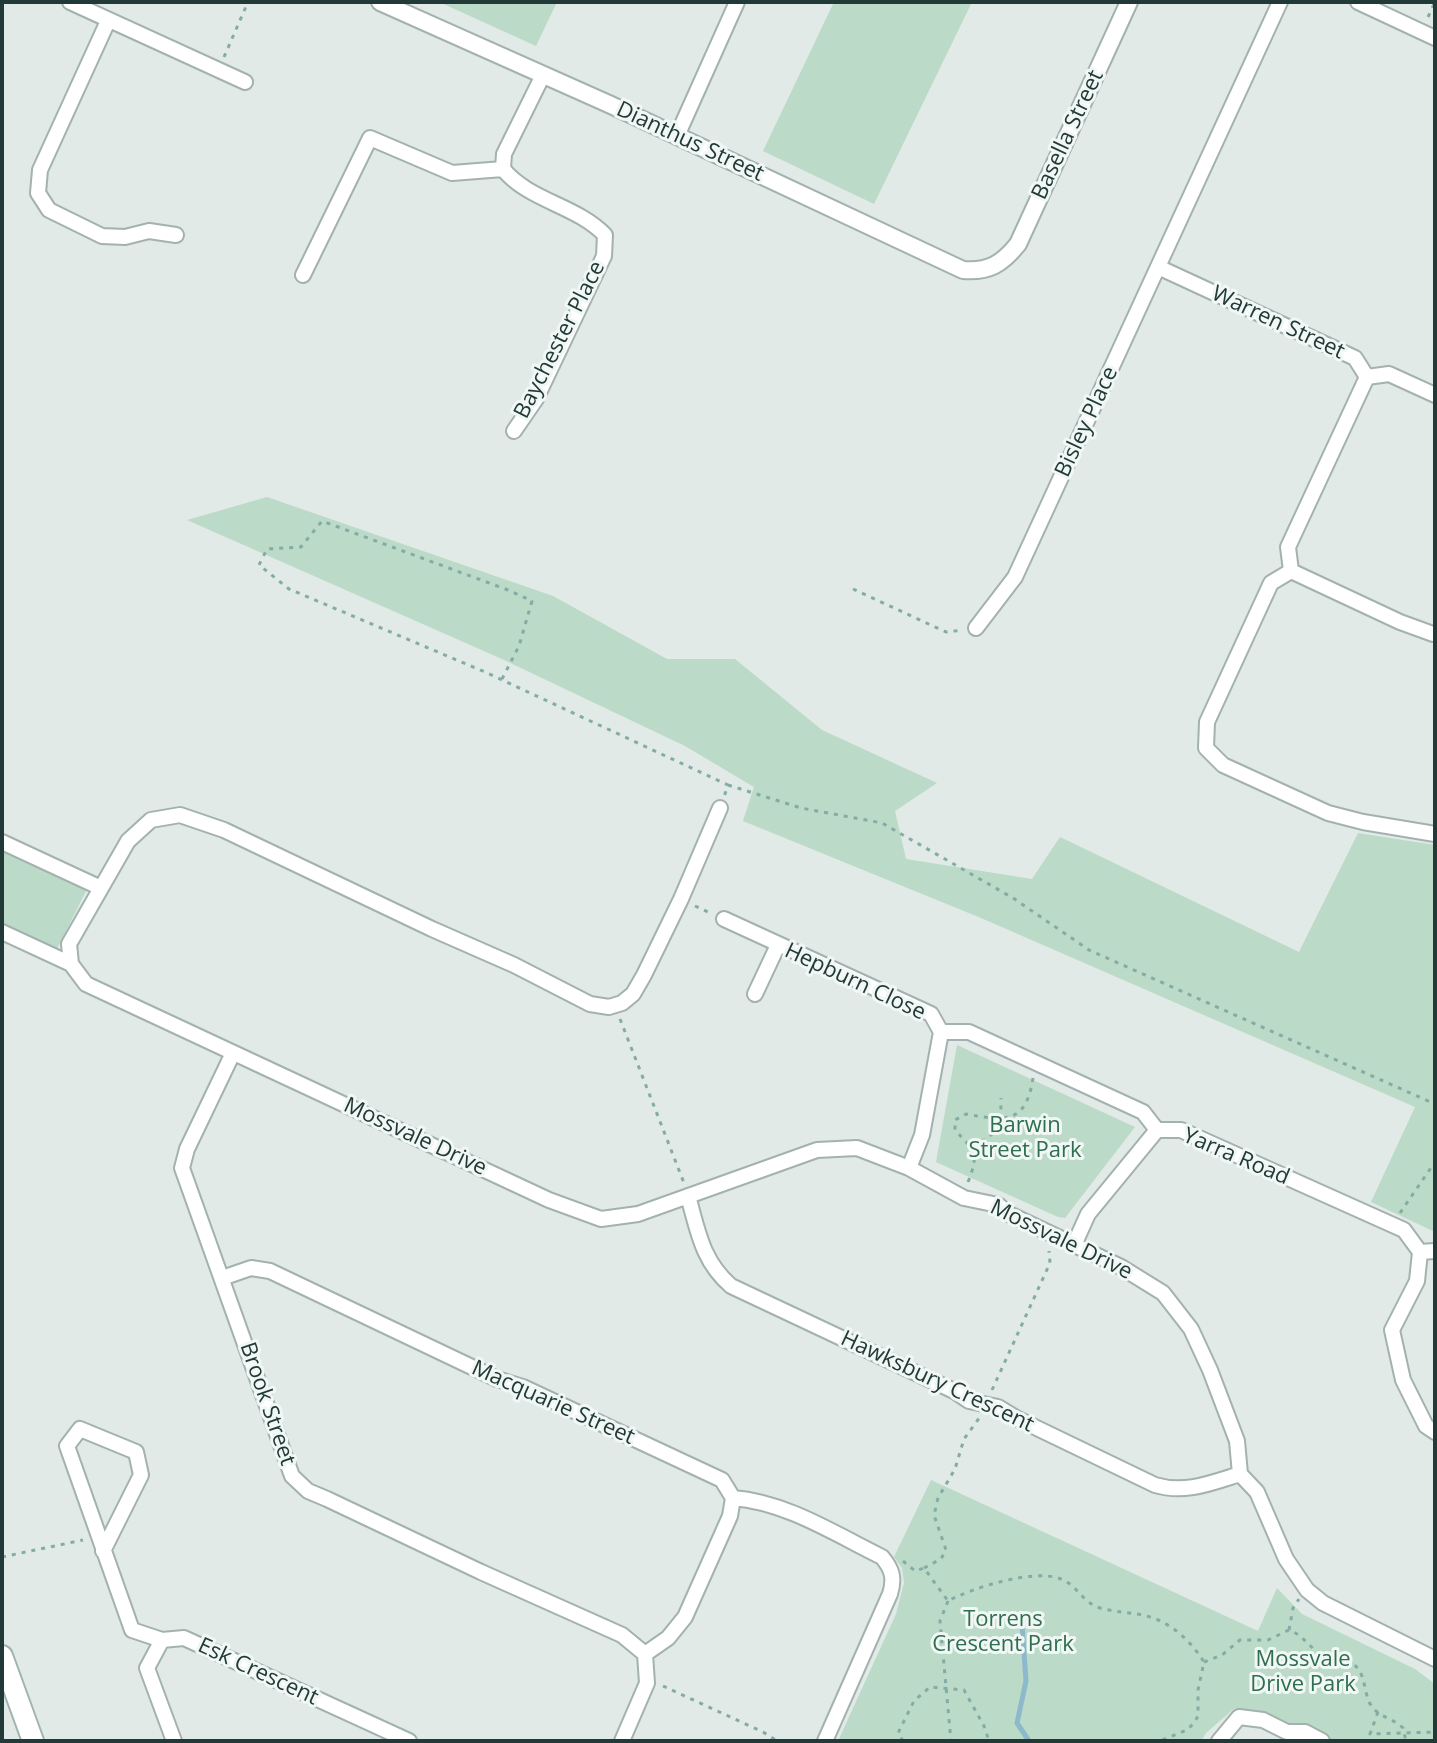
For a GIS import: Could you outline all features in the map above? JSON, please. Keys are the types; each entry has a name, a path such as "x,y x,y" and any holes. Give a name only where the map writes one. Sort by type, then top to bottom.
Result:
{"main road":[{"path":"2,1656 33,1741"}],"street":[{"path":"70,2 245,82"},
{"name":"Dianthus Street","path":"380,2 963,270 982,271 1000,264"},
{"path":"677,136 737,2"},
{"name":"Basella Street","path":"1000,264 1018,244 1129,2"},
{"name":"Bisley Place","path":"976,628 1015,577 1280,2"},
{"path":"1358,2 1435,38"},
{"path":"108,21 40,170 38,193 49,210 102,236 125,237 149,231 176,235"},
{"path":"303,275 370,138 452,173 503,169 504,154 543,75"},
{"name":"Baychester Place","path":"503,169 513,182 592,222 605,235 604,256 536,399 514,431"},
{"name":"Warren Street","path":"1158,267 1355,358 1367,377 1389,374 1435,395"},
{"path":"1291,571 1288,547 1367,377"},
{"path":"1291,571 1433,634"},
{"path":"1291,571 1271,583 1207,722 1206,748 1223,765 1328,813 1435,834"},
{"path":"71,964 69,944 128,841 151,820 180,815 224,830 514,965 590,1004 609,1007 622,1003 633,994 681,899 720,808"},
{"path":"2,842 101,888"},
{"name":"Hepburn Close","path":"724,919 931,1014 941,1032 922,1135 909,1168"},
{"name":"Mossvale Drive","path":"2,932 71,964 86,984 549,1200 601,1219 638,1214 817,1150 857,1148 909,1168 964,1198 998,1205 1009,1214 1121,1267 1163,1293 1191,1329 1237,1441 1240,1474 1257,1492 1286,1559 1307,1590 1323,1603 1435,1659"},
{"path":"755,994 778,945"},
{"path":"941,1032 969,1032 1143,1112 1157,1130"},
{"name":"Brook Street","path":"233,1053 187,1149 182,1168 292,1476 308,1491 622,1635 645,1654"},
{"name":"Yarra Road","path":"1074,1245 1088,1214 1157,1130 1181,1130 1404,1230 1427,1251"},
{"name":"Hawksbury Crescent","path":"688,1196 706,1259 731,1286 969,1401 998,1407 1155,1485 1170,1490 1189,1489 1240,1474"},
{"path":"1427,1251 1417,1281 1392,1330 1403,1380 1426,1426 1435,1432"},
{"name":"Macquarie Street","path":"222,1278 251,1268 270,1271 497,1379 523,1387 722,1480 733,1498"},
{"path":"101,1544 141,1475 136,1452 80,1429 67,1446 101,1544 132,1630 162,1640 147,1668 174,1741"},
{"path":"622,1741 647,1683 645,1654 668,1638 685,1617 730,1516 733,1498 754,1500 783,1510 882,1557 889,1565 894,1580 890,1594 825,1741"},
{"name":"Esk Crescent","path":"162,1640 184,1638 409,1741"},
{"path":"1219,1741 1239,1717 1263,1720 1287,1732 1305,1732 1322,1741"}],"path":[{"path":"218,70 248,2"},
{"path":"502,679 519,646 532,601 322,521 301,547 267,549 259,565 289,589 502,679 728,785 801,808 882,823 1013,898 1089,950 1435,1104"},
{"path":"853,589 946,632 976,628"},
{"path":"720,808 728,785"},
{"path":"681,899 724,919"},
{"path":"620,1019 688,1196"},
{"path":"968,1182 975,1158 973,1147 955,1130 955,1120 966,1114 1012,1118 1023,1109 1031,1090 1035,1062"},
{"path":"973,1147 996,1131 1001,1119 1001,1098"},
{"path":"1391,1226 1435,1162"},
{"path":"988,1400 1050,1263 1049,1243"},
{"path":"889,1565 901,1559 915,1571 941,1559 946,1550 934,1515 938,1498 955,1469 964,1439 982,1414"},
{"path":"2,1557 101,1544"},
{"path":"924,1568 948,1601"},
{"path":"951,1741 940,1621 948,1601 966,1591 1006,1581 1047,1576 1062,1579 1083,1600 1097,1607 1160,1621 1194,1647 1204,1662 1198,1690 1198,1716 1187,1730 1160,1741"},
{"path":"1289,1630 1293,1608 1300,1598"},
{"path":"1204,1662 1222,1655 1240,1640 1268,1640 1289,1630 1300,1634 1317,1652 1357,1666 1369,1703 1397,1722 1406,1734 1406,1741"},
{"path":"647,1683 662,1686 777,1741"},
{"path":"903,1741 898,1733 914,1701 930,1687 964,1690 989,1741"},
{"path":"1378,1712 1370,1734 1435,1732"}],"green space":[{"path":"439,2 557,2 536,46"},
{"path":"834,2 972,2 874,204 763,151"},
{"path":"267,497 553,596 667,659 735,659 822,730 937,783 895,811 906,859 1032,879 1060,837 1299,952 1358,833 1435,845 1435,1232 1371,1202 1415,1107 981,918 743,821 754,787 685,746 502,659 187,520"},
{"path":"2,849 87,889 57,949 2,924"},
{"name":"Barwin Street Park","path":"957,1045 1135,1127 1065,1218 936,1162"},
{"name":"Torrens Crescent Park","path":"931,1480 1258,1631 1277,1588 1302,1614 1415,1669 1435,1684 1435,1741 1330,1741 1264,1713 1235,1708 1201,1741 838,1741 896,1614 904,1583 902,1568 894,1557"}],"waterway":[{"path":"1022,1624 1026,1681 1017,1723 1029,1741"}],"park label":[{"name":"Mossvale Drive Park","path":"1303,1672"}]}
